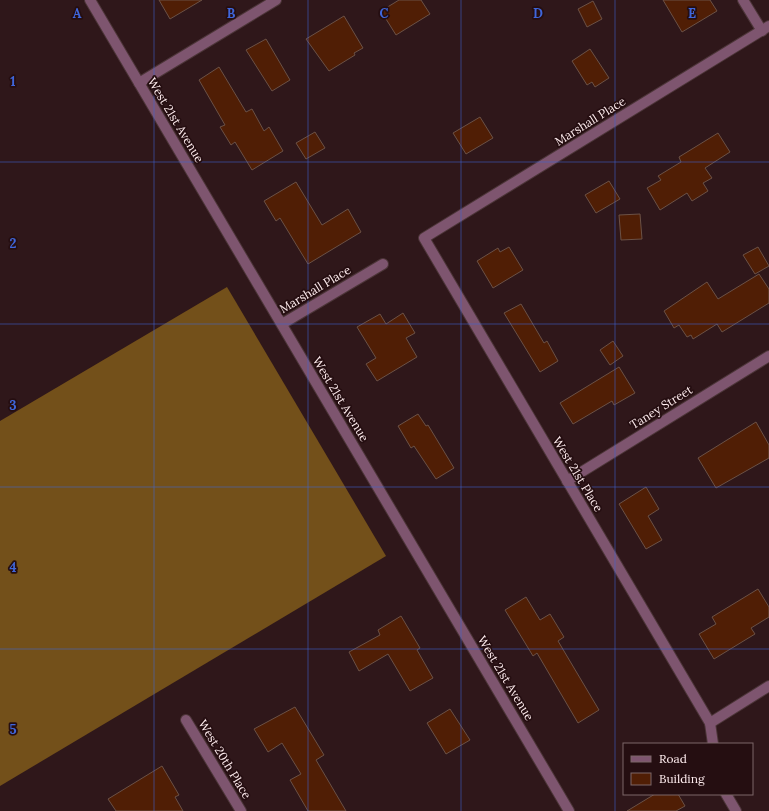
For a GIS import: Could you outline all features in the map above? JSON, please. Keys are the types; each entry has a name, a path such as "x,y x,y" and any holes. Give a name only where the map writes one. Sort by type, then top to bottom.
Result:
{"street":[{"name":"West 21st Avenue","path":"90,0 569,811"},
{"path":"139,83 276,0"},
{"path":"743,0 765,29"},
{"name":"Marshall Place","path":"424,238 765,29"},
{"name":"West 21st Place","path":"424,238 710,723"},
{"name":"Marshall Place","path":"282,324 383,264"},
{"name":"Taney Street","path":"566,481 769,356"},
{"path":"713,743 710,723 769,686"},
{"name":"West 20th Place","path":"186,720 241,811"},
{"path":"727,795 736,811"}],"shaded area":[{"path":"227,287 386,556 0,786 0,421"}],"building":[{"path":"159,0 202,0 170,19"},
{"path":"399,0 421,0 430,14 396,35 381,11"},
{"path":"663,0 710,0 717,11 682,32"},
{"path":"593,1 602,19 587,27 578,9"},
{"path":"344,16 363,48 354,53 355,55 329,71 306,39"},
{"path":"266,39 290,80 272,91 246,50"},
{"path":"590,49 609,78 595,87 592,82 587,85 572,61"},
{"path":"219,67 246,112 252,109 264,131 269,127 283,151 252,170 235,142 231,145 220,127 225,125 199,80"},
{"path":"480,117 493,138 466,154 453,133"},
{"path":"315,132 325,148 306,159 296,143"},
{"path":"718,133 730,152 705,168 712,178 703,183 708,191 692,201 687,193 660,210 647,188 661,180 658,176 681,162 679,157"},
{"path":"609,181 620,199 596,213 585,195"},
{"path":"296,182 322,225 348,209 361,232 308,264 280,218 276,221 264,201"},
{"path":"640,214 642,239 621,240 619,215"},
{"path":"509,247 523,270 493,288 477,261 498,248 500,252"},
{"path":"758,247 769,266 755,274 743,255"},
{"path":"759,274 769,289 769,303 722,332 717,324 693,339 691,335 687,337 679,325 674,328 664,311 707,282 718,299"},
{"path":"521,304 544,343 547,341 558,361 540,372 504,313"},
{"path":"403,313 415,333 406,338 417,357 377,381 366,364 376,358 357,327 380,314 386,324"},
{"path":"613,341 623,356 610,365 600,350"},
{"path":"619,367 635,393 614,405 612,401 573,424 560,403"},
{"path":"418,414 426,426 428,425 454,468 436,479 414,446 411,448 398,426"},
{"path":"756,422 769,445 769,458 716,488 698,458"},
{"path":"646,487 659,509 648,516 662,540 646,549 619,504"},
{"path":"758,589 769,607 769,617 751,628 755,634 714,659 699,634 716,624 712,617"},
{"path":"526,597 540,620 550,614 564,637 558,641 599,710 578,723 537,653 533,656 505,610"},
{"path":"401,616 420,648 417,650 433,678 410,691 388,654 359,671 349,652 380,635 378,630"},
{"path":"295,707 324,755 316,760 346,811 308,811 290,780 301,774 282,743 268,752 254,729"},
{"path":"450,709 470,740 446,754 427,723"},
{"path":"162,766 179,795 175,797 183,811 116,811 108,799"},
{"path":"653,795 679,795 685,806 676,811 627,811"}]}
